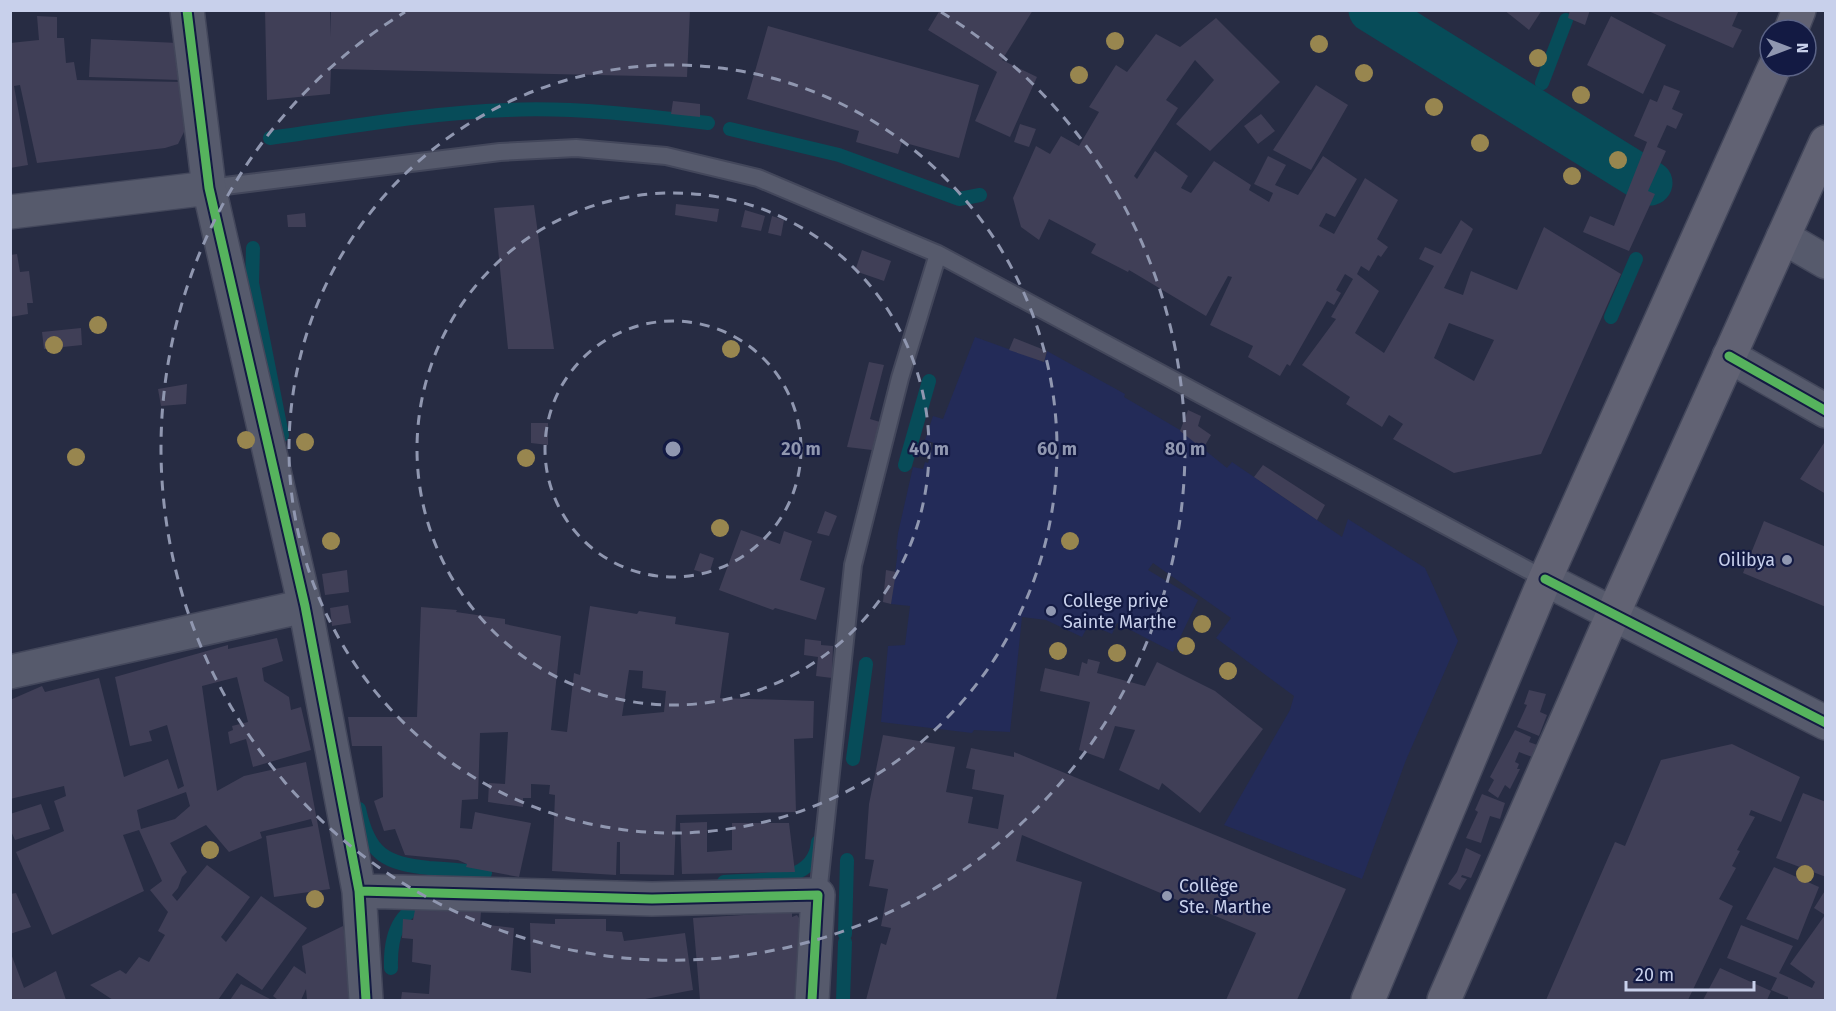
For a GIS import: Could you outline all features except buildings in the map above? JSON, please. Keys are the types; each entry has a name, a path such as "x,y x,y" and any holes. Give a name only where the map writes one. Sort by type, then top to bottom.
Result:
{"main road":[{"path":"1368,1000 1545,579 1769,78"},
{"path":"1444,1000 1613,615 1826,142"}],"street":[{"path":"187,10 209,188 305,606 359,891 366,1000"},
{"path":"10,212 209,188"},
{"path":"1783,237 1826,262"},
{"path":"1729,356 1826,411"},
{"path":"1545,579 1826,723"},
{"path":"11,672 305,606"},
{"path":"359,891 652,899 818,895 812,1000"}],"lane":[{"path":"209,188 500,152 576,148 666,156 758,178 938,254 1545,579"},
{"path":"818,895 853,566 900,378 938,254"}],"shaded area":[{"name":"College prive Sainte Marthe","path":"975,337 1044,362 1047,351 1125,394 1124,397 1180,430 1227,468 1232,462 1342,537 1348,519 1425,568 1458,641 1406,760 1362,879 1224,825 1290,710 1294,696 1216,638 1231,618 1153,563 1148,570 1198,600 1173,652 1117,623 1112,634 1089,624 1082,637 1046,620 1022,617 1010,732 974,730 972,733 881,722 888,646 905,645 910,606 891,604 898,533 913,467 923,469 925,462 928,463 934,443 925,440 933,416 943,419"}],"waterway":[{"path":"1371,10 1650,183"},
{"path":"1542,83 1566,20"},
{"path":"270,138 418,117 532,109 633,115 708,123"},
{"path":"730,129 839,155 959,199 980,195"},
{"path":"253,248 252,283 282,435"},
{"path":"1611,317 1636,259"},
{"path":"905,465 929,381"},
{"path":"853,759 866,664"},
{"path":"359,809 363,825 374,847 390,859 414,866 485,873"},
{"path":"724,882 767,880 795,873 807,866 814,856 818,842"},
{"path":"845,934 847,860"},
{"path":"391,968 394,936 403,918 410,911 430,902"},
{"path":"843,1000 845,942"}],"cycle path":[{"path":"187,10 209,188 305,606 359,891 366,1000"},
{"path":"1729,356 1826,411"},
{"path":"1545,579 1826,723"},
{"path":"359,891 652,899 818,895 812,1000"}],"place":[{"name":"Oilibya","path":"1787,560"},
{"name":"College prive Sainte Marthe","path":"1051,611"},
{"name":"Collège Ste. Marthe","path":"1167,896"}]}
